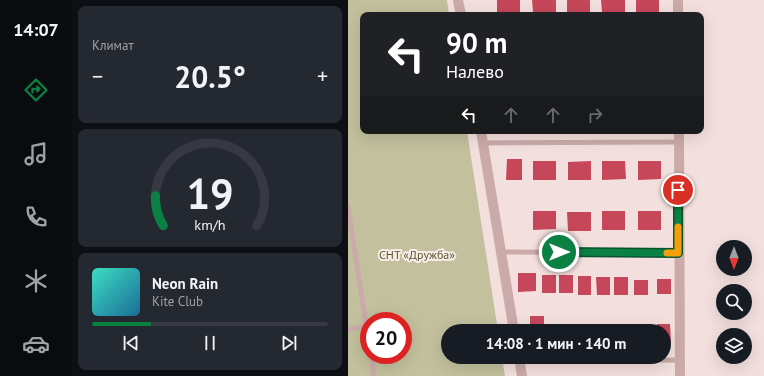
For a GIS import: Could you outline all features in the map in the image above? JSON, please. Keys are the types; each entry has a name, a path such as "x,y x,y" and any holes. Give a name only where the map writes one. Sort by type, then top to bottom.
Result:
{"street":[{"path":"458,0 460,12"},
{"path":"678,0 678,12"},
{"path":"482,134 513,324"},
{"path":"679,134 678,253 680,376"},
{"path":"520,364 522,376"}],"lane":[{"path":"483,143 679,142"},
{"path":"348,207 364,312"},
{"path":"500,252 678,253"},
{"path":"348,330 360,327"},
{"path":"671,360 680,360"},
{"path":"372,364 374,376"}],"green space":[{"name":"СНТ «Дружба»","path":"348,0 447,0 449,12 360,12 360,134 467,134 497,324 441,324 441,364 503,364 505,376 348,376"}],"building":[{"path":"497,0 520,0 520,12 497,12"},
{"path":"532,0 556,0 556,12 533,12"},
{"path":"567,0 590,0 590,12 567,12"},
{"path":"601,0 625,0 625,12 602,12"},
{"path":"636,0 659,0 659,12 636,12"},
{"path":"507,159 522,159 522,180 506,180"},
{"path":"533,161 556,161 556,180 533,180"},
{"path":"591,161 591,180 568,180 568,162"},
{"path":"602,161 625,161 626,179 602,180"},
{"path":"638,161 661,161 661,179 638,180"},
{"path":"533,211 556,211 556,229 533,230"},
{"path":"602,211 625,211 625,230 602,230"},
{"path":"638,211 661,211 661,230 638,230"},
{"path":"567,212 591,212 591,231 568,231"},
{"path":"518,273 536,273 536,291 518,292"},
{"path":"542,275 556,275 556,293 542,293"},
{"path":"559,275 573,275 573,293 559,293"},
{"path":"578,276 591,276 591,295 578,295"},
{"path":"596,277 610,277 610,295 597,295"},
{"path":"614,277 628,277 628,295 614,295"},
{"path":"657,279 671,279 671,294 657,294"},
{"path":"634,280 648,280 648,295 634,295"},
{"path":"530,316 544,316 544,324 530,324"}],"slow traffic":[{"path":"667,253 678,253 678,227"}],"route":[{"path":"559,252 678,253 678,190"}]}
